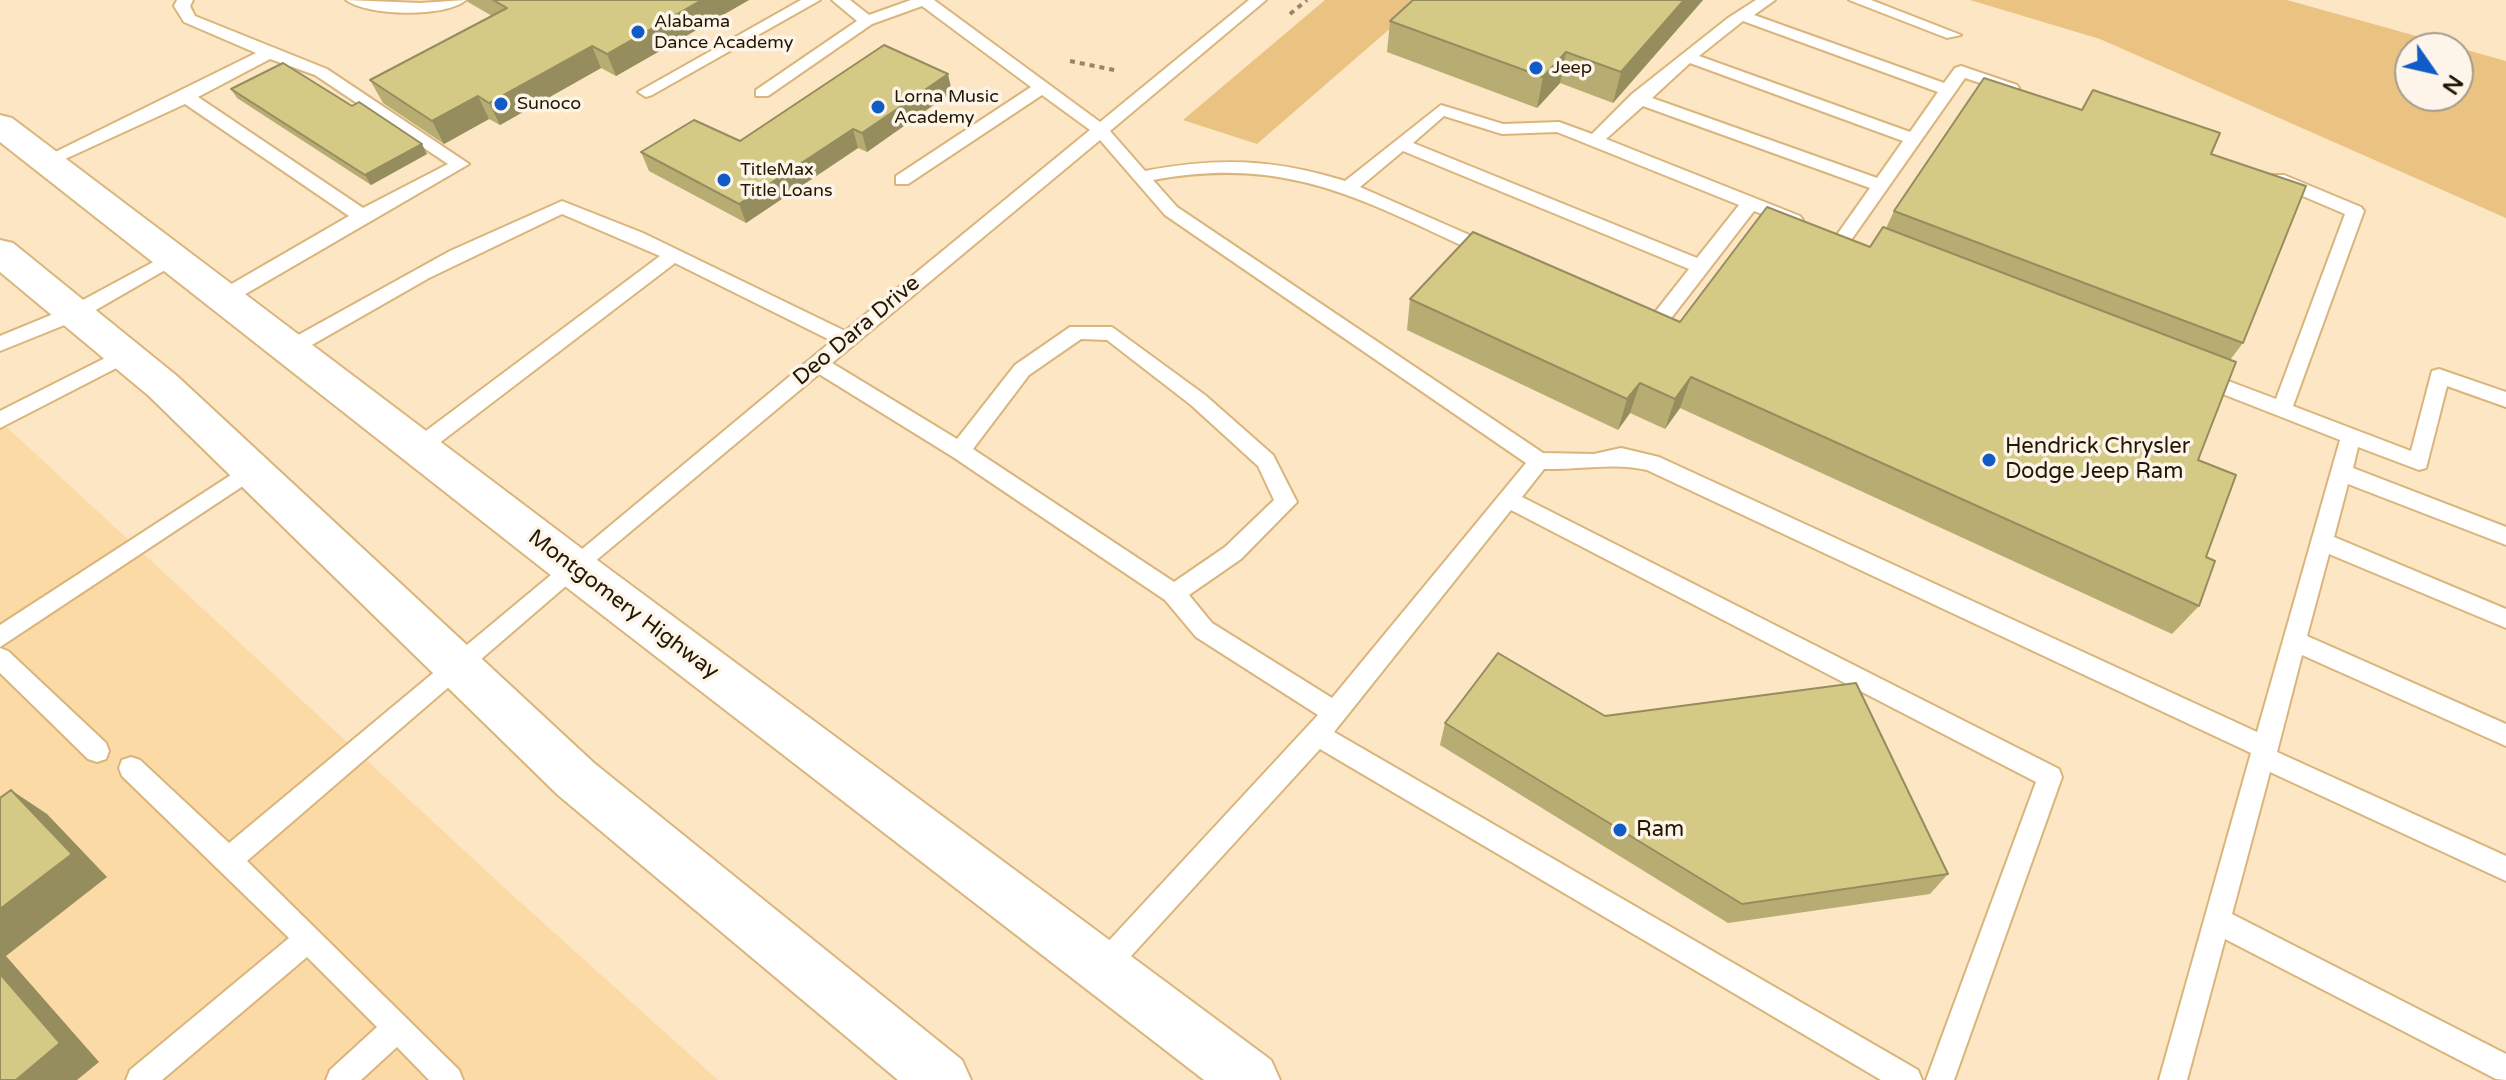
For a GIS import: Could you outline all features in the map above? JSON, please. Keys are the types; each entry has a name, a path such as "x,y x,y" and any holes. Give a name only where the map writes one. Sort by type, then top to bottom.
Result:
{"main road":[{"name":"Montgomery Highway","path":"0,125 573,567 1251,1080"},
{"path":"0,252 125,355 251,470 576,779 942,1080"}],"lane":[{"path":"185,0 182,6 189,19 321,72 460,164 362,216 223,298"},
{"path":"354,0 414,8 445,6 458,0"},
{"path":"646,92 812,0"},
{"path":"840,0 867,21"},
{"path":"762,93 867,21 925,0 1099,129 1171,211 1539,461 1594,462 1621,456 1652,463 2506,869"},
{"name":"Deo Dara Drive","path":"229,860 573,567 1258,0"},
{"path":"1595,140 1638,98 1688,57 1767,0"},
{"path":"1857,0 1953,35"},
{"path":"1743,16 1948,90"},
{"path":"46,161 186,97 269,53"},
{"path":"1688,57 1914,139"},
{"path":"1348,188 1441,110 1502,129 1559,127 1837,237 1881,186 1961,71 2033,95"},
{"path":"902,180 1042,87"},
{"path":"186,97 362,216"},
{"path":"1638,98 1881,186"},
{"path":"1401,144 1702,267"},
{"path":"1141,177 1200,165 1252,163 1348,188 1509,260"},
{"path":"2259,172 2355,211 2282,409"},
{"path":"1626,312 1655,325 1750,203"},
{"path":"289,349 390,290 508,229 562,207 674,255 846,340"},
{"path":"418,448 674,255"},
{"path":"0,344 75,313 172,258"},
{"path":"960,451 1022,370 1077,332 1112,334 1198,400 1266,461 1286,502 1244,547 1201,578 1173,593"},
{"path":"0,420 125,355"},
{"path":"818,364 960,451 1173,593 1204,630 1335,713"},
{"path":"2183,371 2419,462 2439,376 2506,400"},
{"path":"2173,1080 2351,436"},
{"path":"1102,968 1317,735 1539,461"},
{"path":"0,637 251,470"},
{"path":"2343,473 2506,536"},
{"path":"1508,499 2050,777 1940,1080"},
{"path":"2323,542 2506,619"},
{"path":"2295,641 2506,735"},
{"path":"0,658 97,751"},
{"path":"1317,735 1908,1080"},
{"path":"131,768 229,860 449,1080"},
{"path":"2218,921 2506,1069"},
{"path":"140,1080 307,940"},
{"path":"340,1080 397,1028"}],"shaded area":[{"path":"1325,0 1423,0 1257,144 1183,120"},
{"path":"1970,0 2287,0 2402,32 2394,32 2394,112 2474,112 2474,52 2506,61 2506,218 2100,39"},
{"path":"0,421 509,892 718,1080 0,1080"}],"building":[{"path":"493,0 702,0 607,54 592,46 489,103 478,96 432,121 370,80 507,8"},
{"name":"Jeep","path":"1413,0 1684,0 1621,72 1566,52 1543,77 1390,21"},
{"path":"884,45 948,74 862,133 853,129 739,204 641,152 694,120 740,141"},
{"path":"283,63 352,106 359,102 422,144 365,175 231,89"},
{"path":"1984,78 2082,110 2093,90 2220,133 2211,154 2306,186 2243,343 1894,211"},
{"name":"Hendrick Chrysler Dodge Jeep Ram","path":"1767,207 1870,247 1883,227 2236,362 2198,460 2236,475 2206,557 2215,561 2199,606 1691,377 1675,399 1640,383 1627,399 1410,299 1473,232 1680,322"},
{"path":"1498,653 1605,716 1856,683 1948,874 1742,904 1445,723"},
{"path":"11,790 72,854 0,909 0,798"},
{"path":"0,974 60,1043 16,1080 0,1080"}],"place":[{"name":"Alabama Dance Academy","path":"638,32"},
{"name":"Jeep","path":"1536,68"},
{"name":"Sunoco","path":"501,104"},
{"name":"Lorna Music Academy","path":"878,107"},
{"name":"TitleMax Title Loans","path":"724,180"},
{"name":"Hendrick Chrysler Dodge Jeep Ram","path":"1989,460"},
{"name":"Ram","path":"1620,830"}]}
